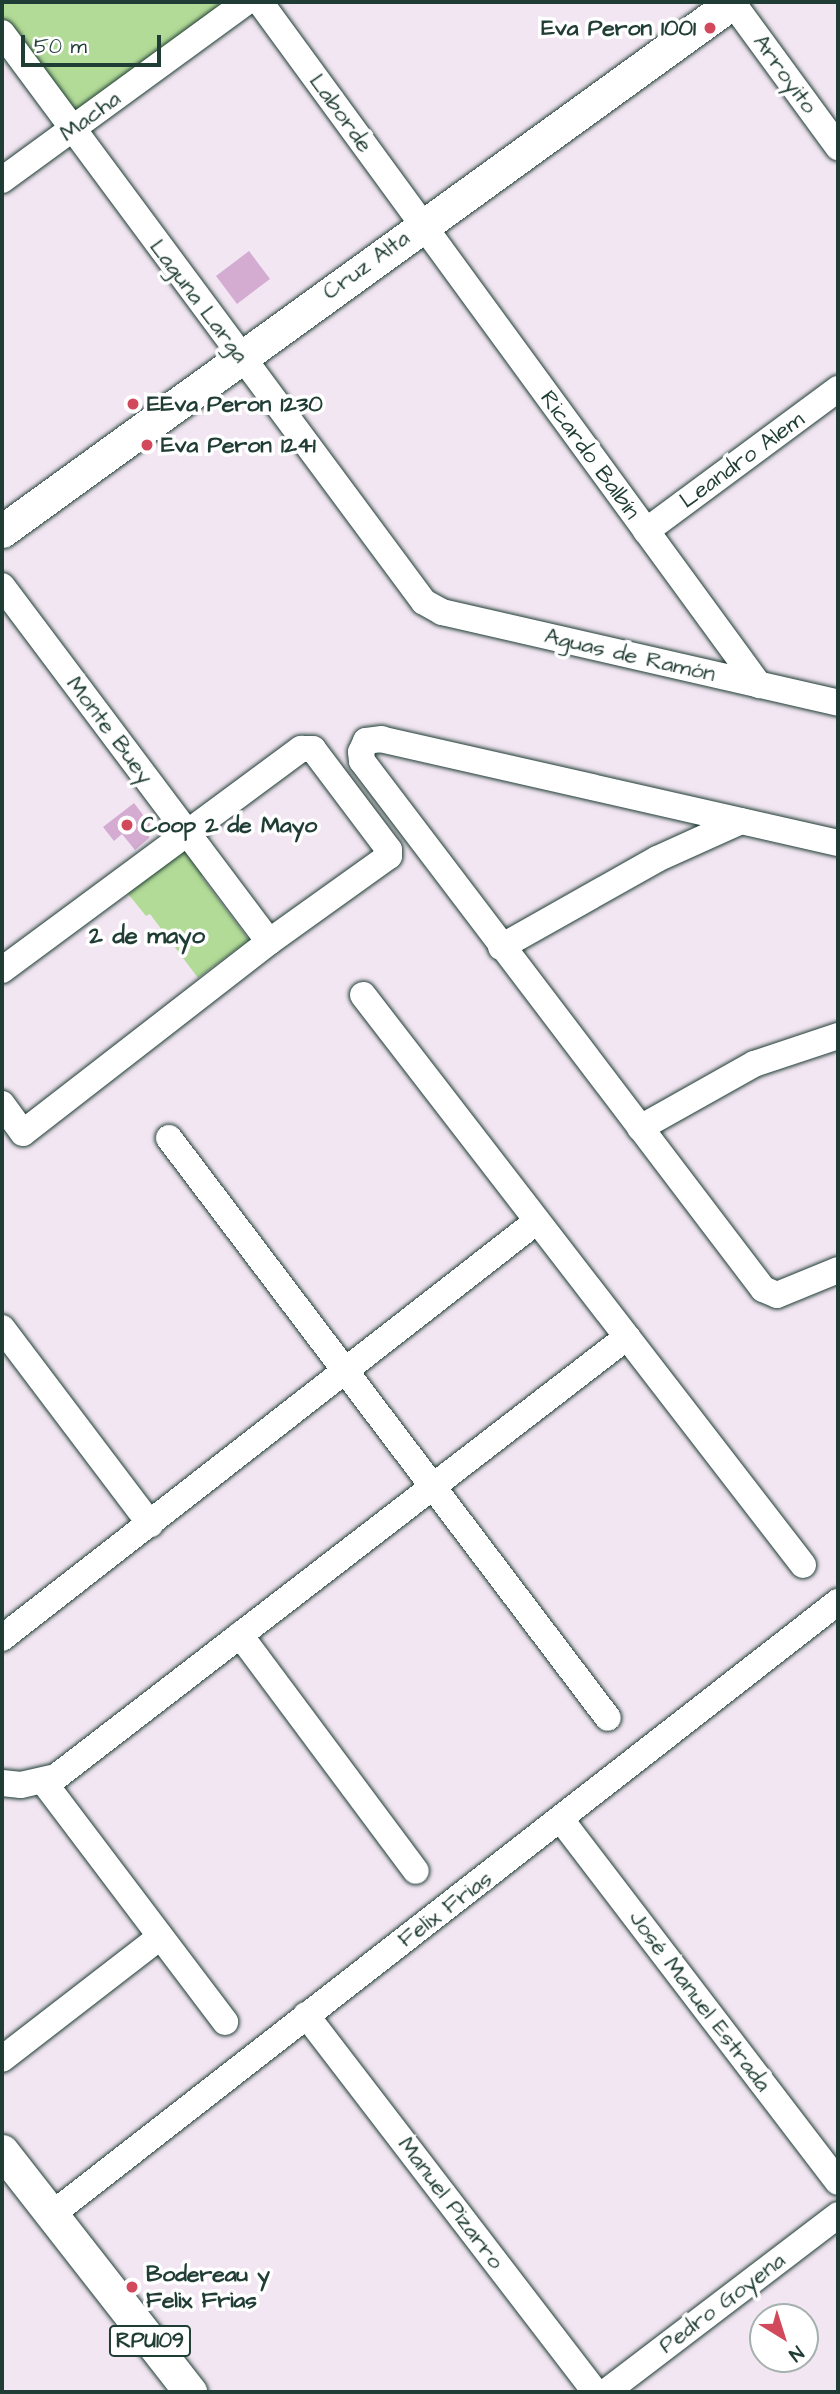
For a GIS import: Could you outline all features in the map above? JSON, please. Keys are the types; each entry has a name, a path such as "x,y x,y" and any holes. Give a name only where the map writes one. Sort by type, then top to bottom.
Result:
{"main road":[{"name":"Cruz Alta","path":"2,531 422,224 733,2"},
{"name":"RPU109","path":"2,2151 190,2392"}],"street":[{"name":"Macha","path":"2,180 246,2"},
{"name":"Laborde","path":"260,2 422,224"},
{"name":"Arroyito","path":"733,2 838,147"},
{"name":"Laguna Larga","path":"2,33 424,601"},
{"name":"Ricardo Balbín","path":"422,224 759,685"},
{"name":"Leandro Alem","path":"646,531 838,389"},
{"name":"Monte Buey","path":"2,586 269,942"},
{"name":"Aguas de Ramón","path":"424,601 442,612 838,703"},
{"path":"838,843 382,739 366,741 362,761 762,1289 777,1295 838,1269"},
{"path":"2,971 301,749 313,749 389,850 389,856 269,942 23,1133 2,1104"},
{"path":"501,947 657,859 741,821"},
{"path":"363,995 803,1565"},
{"path":"640,1128 754,1064 838,1036"},
{"path":"169,1138 608,1718"},
{"path":"2,1638 537,1221"},
{"path":"2,1328 150,1524"},
{"path":"2,1783 43,1781 56,1777 431,1485 627,1337"},
{"name":"Felix Frias","path":"51,2215 306,2015 562,1821 838,1602"},
{"path":"240,1635 416,1871"},
{"path":"43,1781 225,2022"},
{"name":"José Manuel Estrada","path":"562,1821 838,2182"},
{"path":"2,2059 160,1937"},
{"name":"Manuel Pizarro","path":"306,2015 595,2392"},
{"name":"Pedro Goyena","path":"606,2392 838,2215"}],"green space":[{"path":"2,2 225,2 70,116 2,21"},
{"path":"186,851 206,870 201,876 249,940 198,978 150,914 146,916 125,890"}],"building":[{"path":"249,251 270,279 237,304 216,276"},
{"name":"Coop 2 de Mayo","path":"134,803 150,824 149,838 135,850 122,834 114,841 103,827"}],"place":[{"name":"Eva Peron 1001","path":"710,28"},
{"name":"EEva Peron 1230","path":"133,404"},
{"name":"Eva Peron 1241","path":"147,445"},
{"name":"Coop 2 de Mayo","path":"127,825"},
{"name":"Bodereau y Felix Frias","path":"132,2287"}],"district":[{"name":"2 de mayo","path":"147,937"}]}
